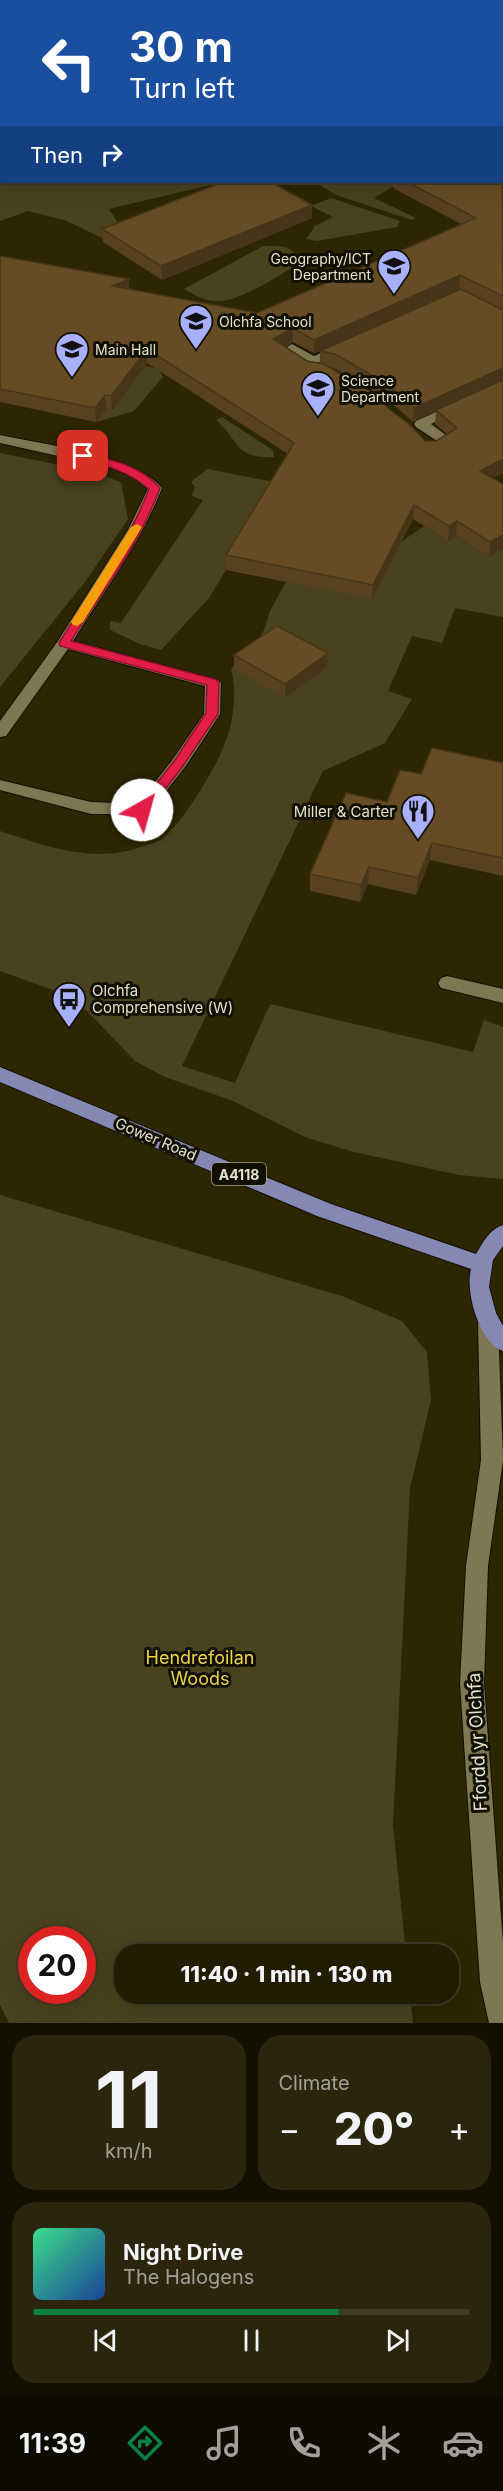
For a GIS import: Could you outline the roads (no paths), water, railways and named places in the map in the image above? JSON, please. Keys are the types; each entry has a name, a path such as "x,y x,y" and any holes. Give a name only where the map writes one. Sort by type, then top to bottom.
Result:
{"main road":[{"name":"Gower Road","path":"0,1074 324,1210 481,1264"},
{"path":"503,1233 494,1241 481,1264 477,1290 489,1324 503,1342"}],"street":[{"path":"321,372 281,354 292,348 313,362 353,343"},
{"path":"405,425 429,450 447,441 421,424 503,386"},
{"path":"0,439 116,465 138,474 155,488 147,509 135,530 64,643 0,732"},
{"path":"0,785 91,808 142,810 179,763 212,714 213,683 64,643"},
{"path":"447,983 503,996"},
{"name":"Ffordd yr Olchfa","path":"489,1324 497,1455 477,1566 472,1683 493,1982 502,2023"}],"place":[{"name":"Geography/ICT Department","path":"394,295"},
{"name":"Olchfa School","path":"196,350"},
{"name":"Main Hall","path":"72,378"},
{"name":"Science Department","path":"318,417"},
{"name":"Miller & Carter","path":"418,840"},
{"name":"Olchfa Comprehensive (W)","path":"69,1028"}],"park label":[{"name":"Hendrefoilan Woods","path":"200,1667"}]}
